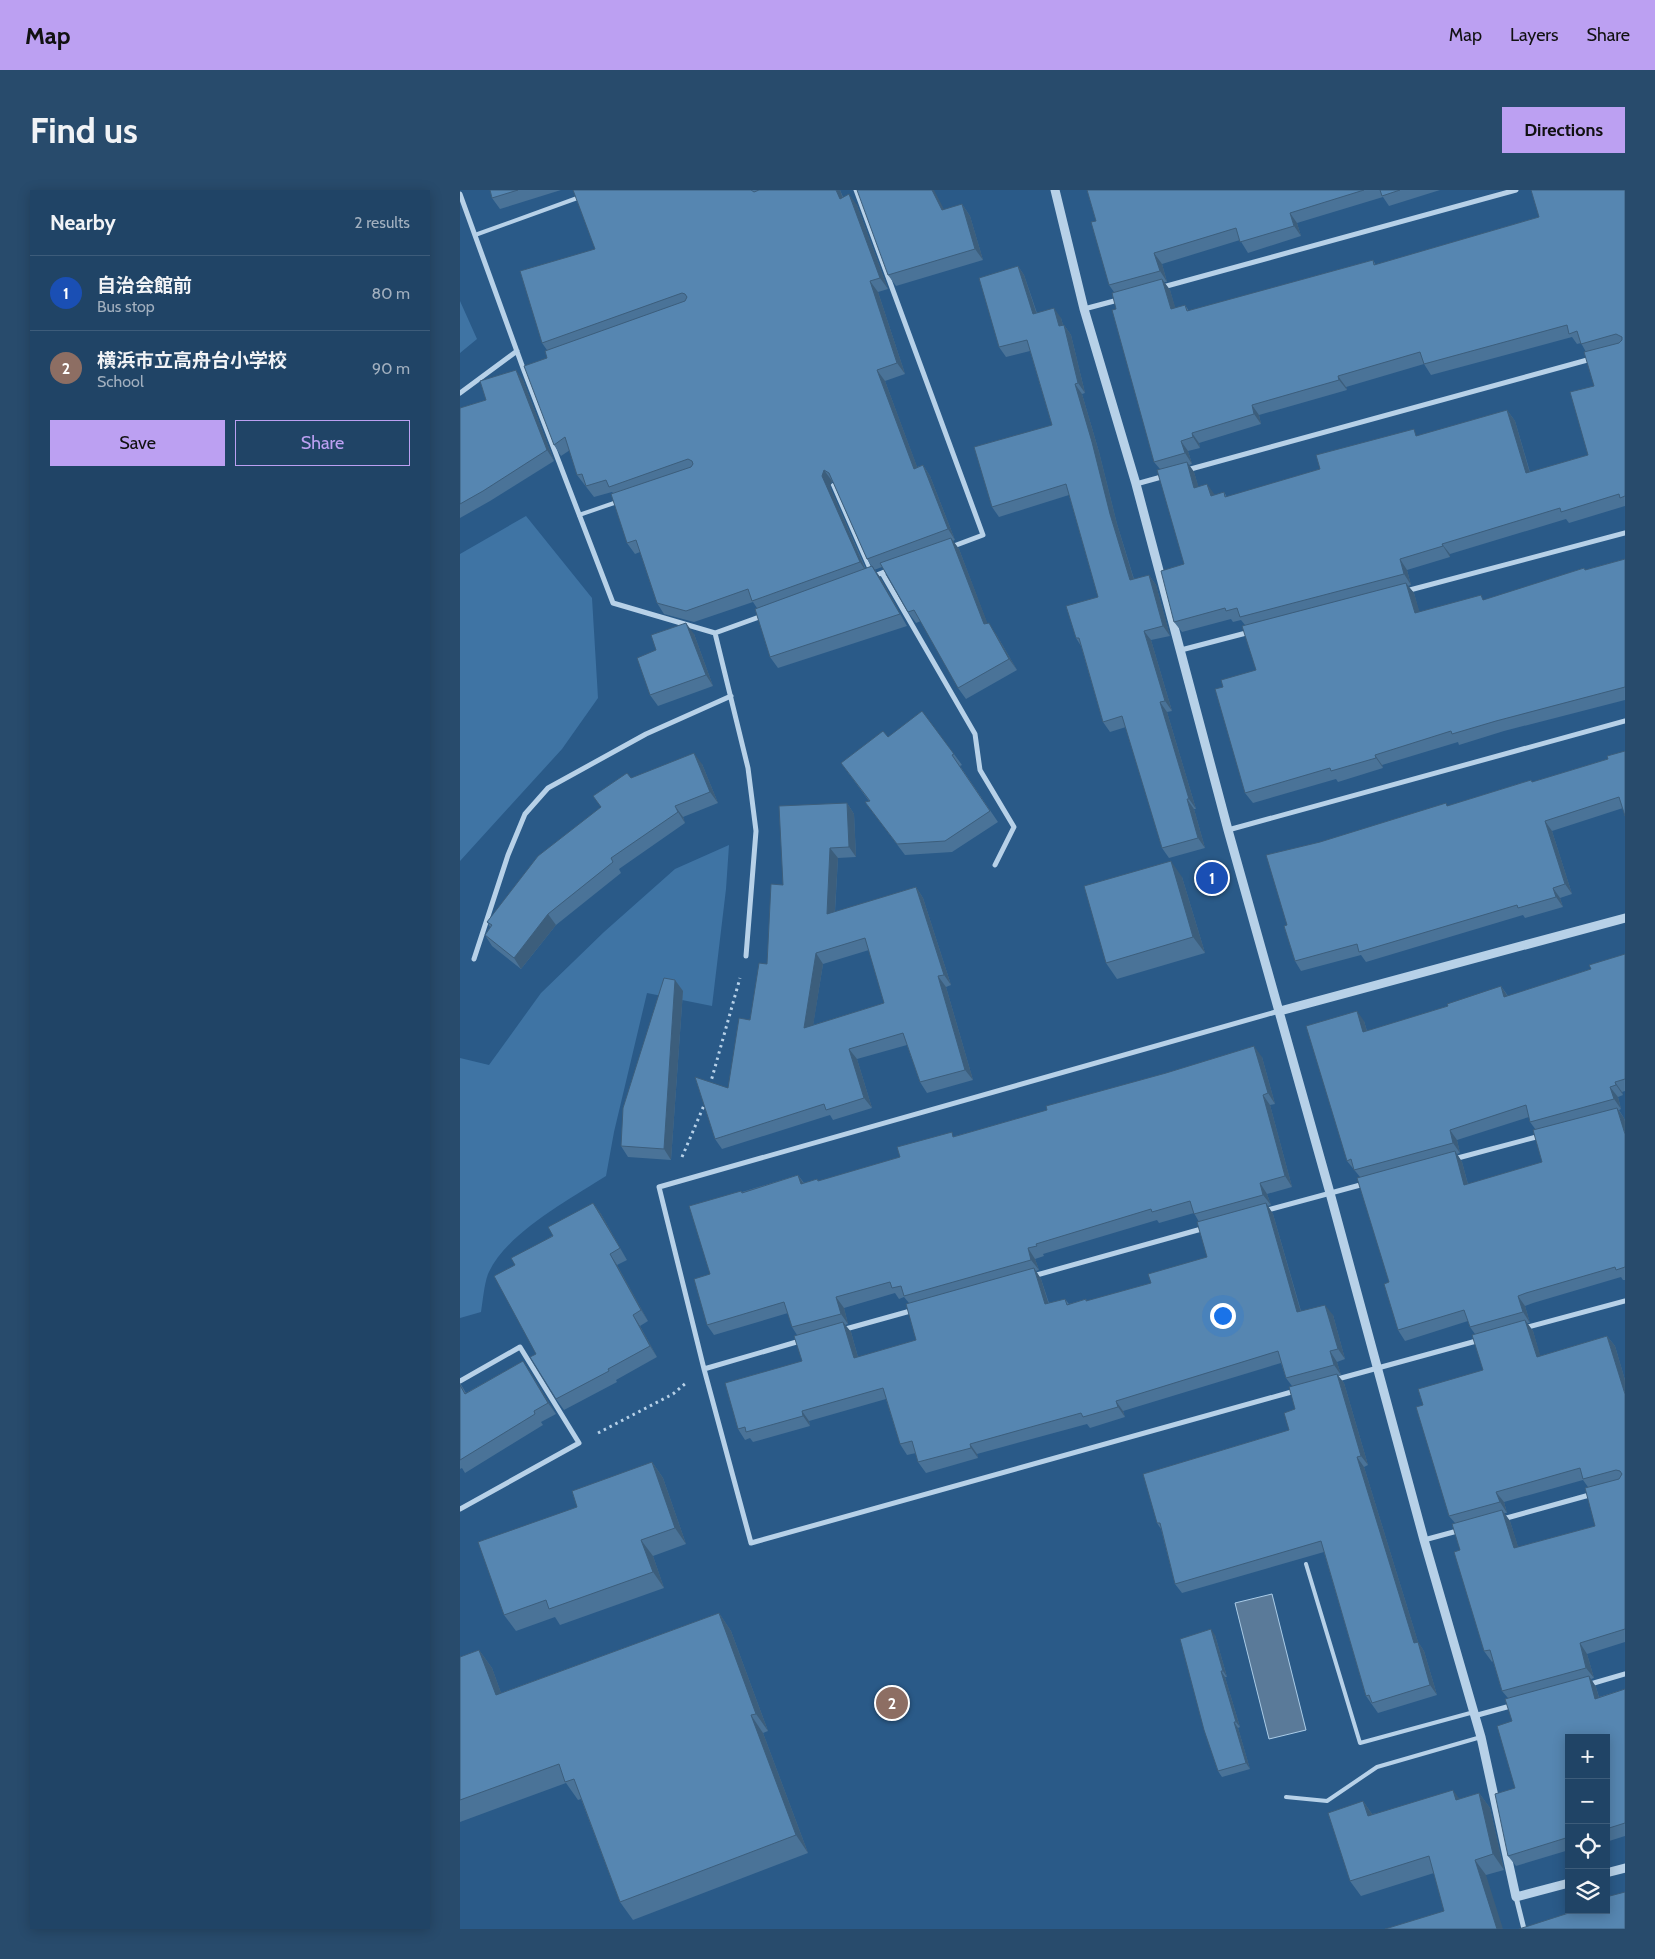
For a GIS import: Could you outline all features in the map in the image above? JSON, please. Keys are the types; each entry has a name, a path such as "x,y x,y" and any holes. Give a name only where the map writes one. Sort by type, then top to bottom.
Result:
{"street":[{"path":"856,190 983,535 946,549"},
{"path":"1055,190 1084,309 1136,484 1228,830 1379,1368 1424,1540 1481,1737 1524,1929"},
{"path":"1161,288 1516,190"},
{"path":"460,194 523,368 613,602 715,633 771,613"},
{"path":"1084,309 1123,298"},
{"path":"460,393 517,351"},
{"path":"1184,471 1596,357"},
{"path":"1136,484 1174,474"},
{"path":"1403,592 1625,533"},
{"path":"864,580 891,570"},
{"path":"882,573 975,734 980,770 1014,827 996,865"},
{"path":"1180,650 1258,630"},
{"path":"715,633 748,768 756,831 746,956"},
{"path":"474,959 508,855 525,814 548,788 646,734 730,696"},
{"path":"1228,830 1625,722"},
{"path":"1302,1389 751,1543 704,1368 659,1187 1280,1011 1625,918"},
{"path":"1444,1162 1549,1134"},
{"path":"1254,1214 1368,1182"},
{"path":"1027,1278 1207,1227"},
{"path":"1521,1329 1625,1300"},
{"path":"837,1331 922,1307"},
{"path":"704,1368 808,1339"},
{"path":"1331,1381 1483,1340"},
{"path":"460,1381 520,1347 579,1442 460,1509"},
{"path":"1501,1519 1596,1493"},
{"path":"1424,1540 1472,1527"},
{"path":"1578,1687 1625,1674"},
{"path":"1474,1714 1522,1703"},
{"path":"1610,1872 1625,1868"},
{"path":"1516,1897 1565,1884"}],"lane":[{"path":"475,234 583,196"},
{"path":"523,368 532,365"},
{"path":"832,485 873,576"},
{"path":"579,516 625,499"},
{"path":"1306,1564 1360,1742 1474,1714"},
{"path":"1286,1797 1327,1801 1377,1767 1481,1737"}],"path":[{"path":"708,1092 746,956"},
{"path":"682,1158 706,1101"},
{"path":"579,1442 673,1394"}],"shaded area":[{"path":"460,301 477,339 460,353"},
{"path":"526,516 592,598 598,698 562,749 460,861 460,554"},
{"path":"729,845 726,889 712,1006 647,993 614,1132 606,1176 540,1218 509,1245 497,1259 488,1274 481,1312 460,1318 460,1058 489,1065 541,993 604,932 675,869"},
{"path":"1272,1594 1306,1730 1269,1739 1235,1603"}],"building":[{"path":"490,190 518,190 492,198"},
{"path":"573,190 751,190 754,192 759,190 836,190 840,199 849,194 880,278 870,281 897,363 877,370 914,469 923,465 948,529 867,559 829,473 824,470 822,476 860,562 752,601 748,589 686,611 657,603 636,540 627,543 611,494 691,467 692,461 688,459 609,487 606,480 586,486 582,474 577,475 565,437 554,445 524,366 547,358 545,351 685,301 687,297 682,293 542,343 520,271 595,249"},
{"path":"857,190 932,190 942,210 962,204 975,249 888,275"},
{"path":"1087,190 1364,190 1290,213 1294,226 1240,242 1236,228 1154,253 1160,271 1109,285 1091,222 1096,221"},
{"path":"1380,190 1400,190 1382,196"},
{"path":"1531,190 1625,190 1625,496 1620,498 1619,494 1561,512 1560,508 1442,544 1443,546 1400,559 1404,574 1240,617 1237,608 1226,611 1225,608 1174,622 1161,571 1184,564 1157,470 1187,462 1194,488 1207,484 1211,496 1224,492 1225,497 1320,469 1316,455 1414,429 1416,436 1507,410 1526,473 1588,455 1570,392 1594,386 1584,352 1619,343 1622,337 1616,334 1581,344 1577,331 1569,334 1567,325 1424,364 1420,352 1338,376 1339,380 1252,405 1254,414 1192,433 1193,437 1181,441 1185,453 1154,462 1112,310 1116,309 1112,293 1162,279 1171,309 1185,305 1187,311 1373,260 1374,265 1539,217"},
{"path":"1018,266 1033,314 1054,308 1059,326 1064,325 1078,383 1075,384 1130,580 1149,575 1163,626 1144,631 1165,701 1160,702 1189,799 1187,799 1198,838 1162,848 1122,716 1103,722 1079,638 1076,638 1066,606 1098,597 1066,484 992,507 974,447 1052,425 1027,340 999,347 979,278"},
{"path":"516,370 547,450 460,504 460,408 486,400 480,381"},
{"path":"951,538 984,624 989,623 1009,659 958,688 914,610 908,612 880,563"},
{"path":"1625,559 1625,687 1452,734 1451,731 1375,755 1376,758 1331,771 1330,768 1245,793 1215,689 1223,687 1221,680 1256,670 1242,626 1406,583 1415,613 1481,595 1483,600 1584,568 1585,570"},
{"path":"872,566 900,614 770,657 755,609"},
{"path":"686,623 706,675 650,695 637,658 656,650 651,635"},
{"path":"922,711 954,754 952,755 990,811 945,841 897,844 865,802 870,801 841,763 883,731 888,737"},
{"path":"1625,751 1625,816 1619,797 1545,821 1565,884 1553,888 1556,897 1518,908 1517,905 1359,952 1357,944 1295,961 1284,926 1287,925 1266,855 1320,842 1446,803 1447,806 1531,780 1532,782 1608,759 1607,756"},
{"path":"694,753 710,792 675,806 678,812 611,858 613,862 548,914 514,958 485,935 492,925 487,922 538,856 601,807 593,796 627,773 631,778"},
{"path":"847,803 849,847 830,848 827,914 916,887 944,975 938,976 965,1070 920,1082 903,1033 849,1049 864,1098 826,1110 824,1104 715,1139 695,1077 728,1088 739,1018 750,1020 759,963 767,964 771,884 783,885 779,806","holes":["865,938 884,1003 804,1028 816,953"]},
{"path":"1171,861 1193,937 1106,963 1084,886"},
{"path":"1625,954 1625,1079 1615,1082 1616,1085 1610,1087 1614,1099 1530,1122 1526,1105 1450,1130 1453,1143 1354,1170 1351,1159 1347,1161 1306,1026 1357,1011 1363,1032 1448,1006 1447,1004 1501,986 1504,997 1591,969 1589,965"},
{"path":"664,978 675,980 664,1149 621,1146 623,1108"},
{"path":"1254,1046 1268,1093 1263,1095 1285,1176 1260,1183 1263,1195 1194,1214 1190,1201 1152,1212 1151,1209 1036,1244 1037,1246 1028,1248 1031,1260 904,1296 901,1286 892,1288 890,1282 836,1297 841,1314 792,1327 784,1302 707,1325 694,1279 710,1274 689,1206 741,1191 742,1193 798,1175 801,1184 817,1179 818,1181 900,1157 897,1147 952,1132 953,1137 1047,1110 1046,1106 1166,1073"},
{"path":"1617,1108 1625,1134 1625,1267 1616,1270 1615,1267 1518,1296 1523,1312 1470,1327 1464,1310 1398,1330 1384,1284 1389,1282 1357,1178 1455,1151 1464,1185 1542,1162 1533,1130"},
{"path":"593,1203 620,1248 610,1254 641,1310 633,1315 650,1346 608,1369 609,1371 556,1399 530,1357 536,1354 494,1276 515,1265 511,1258 553,1236 548,1227"},
{"path":"1266,1203 1297,1312 1325,1305 1338,1349 1330,1351 1334,1365 1286,1378 1278,1351 1116,1401 1118,1407 1083,1417 1081,1413 970,1444 971,1448 918,1462 912,1441 900,1444 883,1388 802,1411 803,1416 746,1432 745,1427 738,1429 725,1383 802,1361 794,1336 843,1322 854,1358 916,1340 906,1304 1034,1268 1045,1304 1065,1299 1067,1305 1151,1283 1148,1274 1207,1257 1197,1222"},
{"path":"1525,1320 1537,1357 1607,1336 1625,1394 1625,1629 1580,1643 1586,1668 1502,1691 1490,1650 1484,1651 1454,1552 1460,1550 1452,1524 1502,1510 1514,1548 1595,1526 1585,1488 1619,1479 1622,1474 1616,1470 1583,1479 1580,1468 1496,1492 1500,1502 1449,1516 1416,1407 1423,1405 1418,1389 1483,1370 1472,1335"},
{"path":"523,1361 548,1403 534,1411 535,1414 460,1460 460,1385 465,1394"},
{"path":"1337,1374 1361,1456 1357,1457 1414,1643 1418,1642 1430,1685 1372,1703 1369,1695 1366,1696 1321,1541 1175,1584 1160,1523 1157,1523 1143,1474 1289,1430 1284,1413 1295,1409 1289,1387"},
{"path":"652,1462 675,1528 641,1540 653,1572 549,1609 546,1600 504,1615 478,1542 577,1507 572,1491"},
{"path":"719,1613 756,1714 751,1715 796,1835 620,1902 574,1779 565,1782 559,1764 460,1800 460,1657 479,1650 496,1695"},
{"path":"1211,1629 1246,1763 1218,1771 1204,1730 1180,1639"},
{"path":"1589,1676 1595,1699 1625,1689 1625,1823 1610,1828 1610,1734 1565,1734 1565,1838 1508,1856 1495,1794 1515,1788 1497,1726 1512,1721 1505,1699"},
{"path":"1453,1790 1456,1800 1479,1793 1493,1854 1475,1860 1497,1929 1385,1929 1444,1911 1429,1856 1350,1881 1328,1813 1363,1801 1368,1816"},
{"path":"1625,1892 1625,1929 1519,1929 1566,1914 1610,1914 1610,1896"}],"place":[{"name":"自治会館前","path":"1212,878"},
{"name":"横浜市立高舟台小学校","path":"892,1703"}]}
